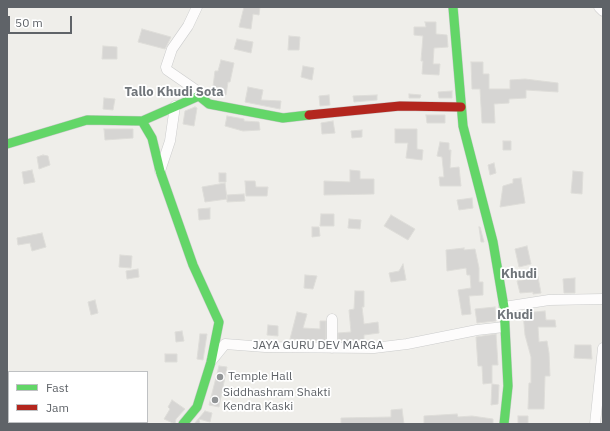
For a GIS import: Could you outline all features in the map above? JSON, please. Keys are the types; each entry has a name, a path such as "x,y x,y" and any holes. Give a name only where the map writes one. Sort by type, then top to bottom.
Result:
{"street":[{"path":"197,7 188,26 172,49 166,67 167,70 196,90 199,96 209,104 283,118 400,106 461,107"},
{"path":"453,7 461,107 467,144 493,242 504,307 508,386 504,424"},
{"path":"599,7 603,11"},
{"path":"7,144 87,120 142,121 199,96"},
{"path":"160,171 170,141 175,106"},
{"path":"142,121 152,138 160,171 193,265 219,322 211,362 197,407 183,424"},
{"path":"504,307 549,300 603,299"},
{"path":"332,319 332,348"},
{"name":"JAYA GURU DEV MARGA","path":"225,344 265,348 374,348 407,344 477,330 504,327"},
{"path":"211,362 225,344 217,331"},
{"path":"595,424 603,348"}],"building":[{"path":"244,7 260,7 259,15 253,14 251,29 239,27"},
{"path":"425,22 436,22 436,34 447,35 448,47 434,48 433,64 440,64 439,75 422,74 423,61 421,61 423,36 414,35 414,27 426,27"},
{"path":"142,29 171,37 165,49 138,42"},
{"path":"289,36 300,37 299,50 288,50"},
{"path":"237,39 253,42 251,53 234,49"},
{"path":"103,46 117,47 117,59 102,59"},
{"path":"221,60 234,63 230,82 228,82 226,95 212,94 215,71 218,71"},
{"path":"471,62 483,62 483,74 489,74 489,89 510,89 510,80 525,79 558,83 558,92 526,90 526,98 509,99 509,103 494,104 495,123 482,123 480,89 472,89"},
{"path":"303,66 314,68 312,80 301,77"},
{"path":"248,87 263,90 261,100 281,101 280,109 245,102"},
{"path":"452,91 452,98 439,98 438,92"},
{"path":"409,94 421,95 420,98 409,98"},
{"path":"329,95 330,105 320,106 319,96"},
{"path":"377,95 377,100 354,102 353,96"},
{"path":"104,98 115,99 113,110 103,109"},
{"path":"195,107 197,108 194,126 183,124 185,111"},
{"path":"426,115 445,115 445,123 427,123"},
{"path":"227,116 244,119 244,121 259,122 260,130 243,131 225,126"},
{"path":"333,121 335,133 322,134 321,123"},
{"path":"104,129 133,129 133,138 105,140"},
{"path":"395,129 417,129 417,149 423,150 422,160 406,158 408,143 395,143"},
{"path":"362,130 362,137 352,138 351,131"},
{"path":"503,141 511,141 511,150 503,150"},
{"path":"440,142 449,143 449,150 451,150 450,168 459,167 461,186 440,186 439,177 444,177 442,157 437,156"},
{"path":"43,155 48,156 50,165 39,169 37,157"},
{"path":"494,163 496,173 490,175 488,165"},
{"path":"32,170 35,182 24,184 22,172"},
{"path":"350,170 360,171 360,179 374,179 374,194 324,195 324,181 350,182"},
{"path":"573,171 583,172 582,194 571,193"},
{"path":"219,173 226,173 226,182 219,182"},
{"path":"521,178 525,203 500,207 503,186 513,183 513,179"},
{"path":"245,181 255,181 256,187 268,187 267,196 246,196"},
{"path":"225,183 227,199 205,202 202,187"},
{"path":"244,194 245,201 227,202 227,195"},
{"path":"472,198 473,208 459,210 457,200"},
{"path":"210,208 210,219 199,220 198,209"},
{"path":"321,214 334,214 334,226 320,226"},
{"path":"391,215 415,229 408,240 384,226"},
{"path":"349,219 361,220 360,229 348,228"},
{"path":"312,227 319,227 320,236 312,237"},
{"path":"480,227 484,242 481,242"},
{"path":"42,233 46,247 32,251 30,243 18,245 17,238"},
{"path":"527,246 531,264 519,267 515,249"},
{"path":"464,248 464,250 475,249 479,268 479,282 483,282 483,295 469,296 471,314 462,315 458,290 471,288 470,275 467,275 466,268 447,271 446,250"},
{"path":"120,255 132,256 131,268 119,267"},
{"path":"403,264 406,280 391,282 389,273 399,271"},
{"path":"138,269 139,277 127,279 126,271"},
{"path":"305,275 317,276 313,289 304,288"},
{"path":"538,277 541,293 520,293 517,281"},
{"path":"575,278 575,293 564,293 563,279"},
{"path":"355,291 364,291 364,307 362,307 364,324 378,322 379,333 364,335 364,340 338,341 338,333 351,332 349,310 354,309"},
{"path":"95,300 98,313 91,315 88,302"},
{"path":"495,307 496,321 477,323 475,309"},
{"path":"545,311 546,320 555,320 556,327 538,327 539,342 547,341 550,376 545,376 544,409 528,409 529,383 531,383 531,357 525,335 523,313"},
{"path":"297,312 307,314 303,328 320,329 320,321 326,321 326,341 290,339"},
{"path":"268,325 278,326 278,336 267,335"},
{"path":"182,331 184,341 176,342 175,332"},
{"path":"200,334 207,334 203,360 197,359"},
{"path":"496,334 498,365 492,365 492,383 483,384 482,366 478,366 476,337"},
{"path":"575,345 591,345 592,359 574,358"},
{"path":"165,354 177,354 177,362 165,362"},
{"path":"219,366 227,367 219,407 209,405"},
{"path":"492,384 499,385 498,404 491,405"},
{"path":"172,400 185,409 176,419 175,424 164,419 170,409 168,407"},
{"path":"402,409 404,424 341,424 341,418 391,417 391,410"},
{"path":"205,411 212,413 210,422 199,419 200,424 194,424"},
{"path":"457,414 458,417 472,416 493,419 493,424 424,424 424,416"},
{"path":"518,416 528,416 528,424 518,424"}],"traffic: fast":[{"path":"453,7 463,126 493,242 504,307 508,386 504,424"},
{"path":"7,144 87,120 142,121 199,96 209,104 283,118 309,115"},
{"path":"142,121 152,138 160,171 193,265 219,322 211,362 197,407 183,424"}],"traffic: jam":[{"path":"309,115 400,106 461,107"}],"place":[{"name":"Temple Hall","path":"220,377"},
{"name":"Siddhashram Shakti Kendra Kaski","path":"215,400"}],"district":[{"name":"Tallo Khudi Sota","path":"174,92"},
{"name":"Khudi","path":"519,274"},
{"name":"Khudi","path":"515,315"}]}
